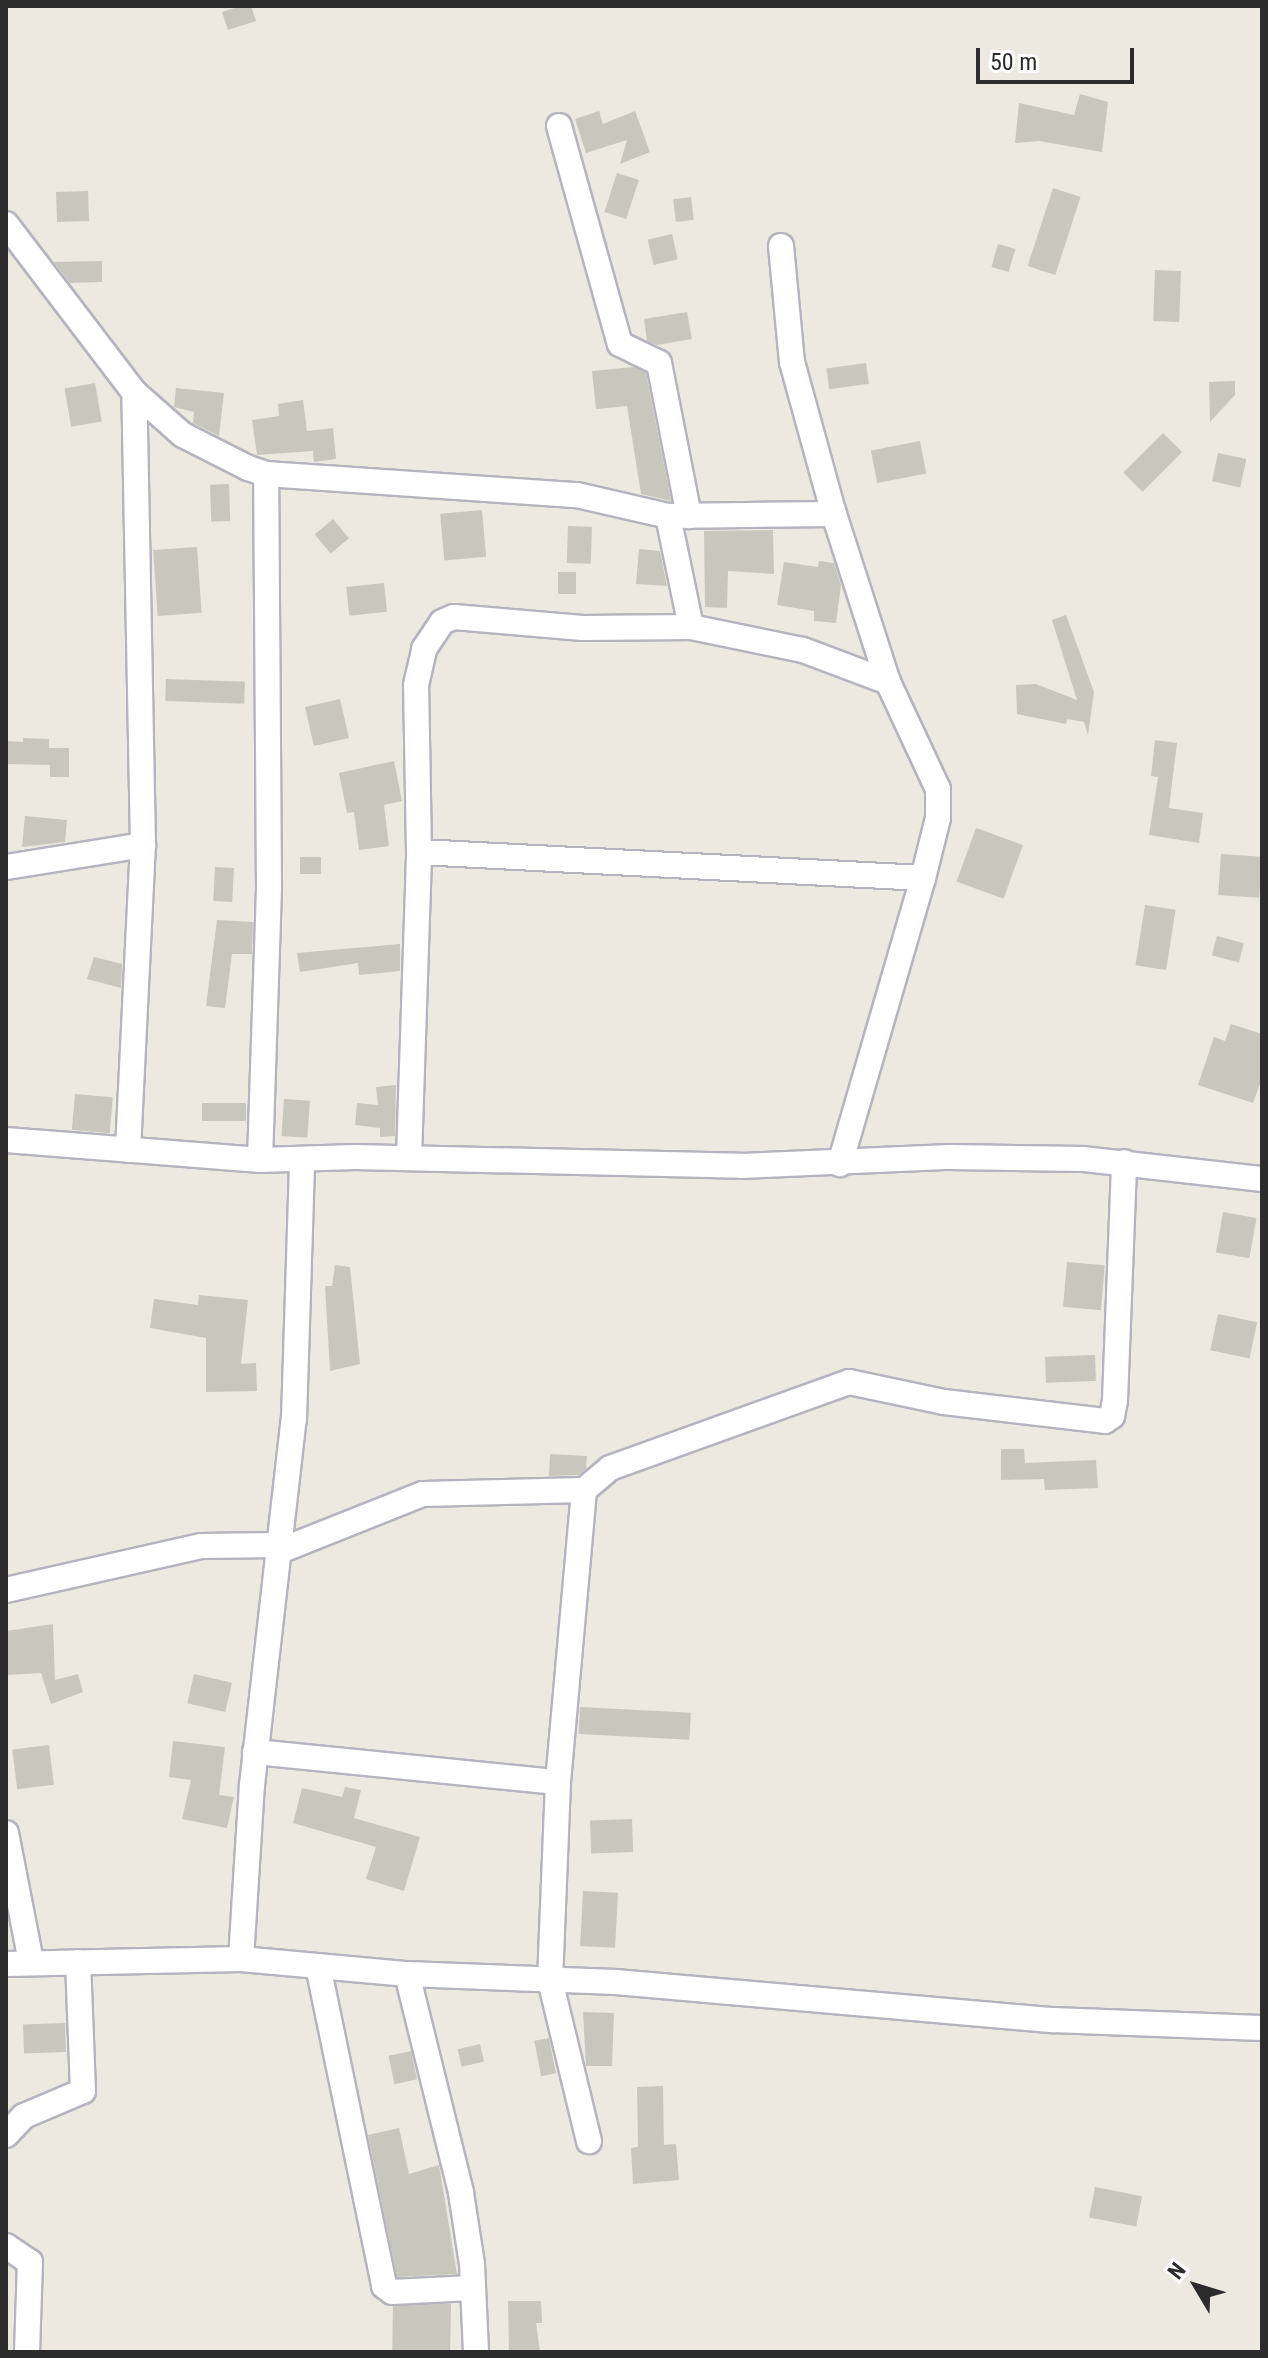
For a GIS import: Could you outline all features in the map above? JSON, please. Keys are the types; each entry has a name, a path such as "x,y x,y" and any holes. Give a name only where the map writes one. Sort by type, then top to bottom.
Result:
{"street":[{"path":"559,126 620,344 659,363 691,627"},
{"path":"6,224 134,392 183,435 266,474 495,486 577,495 678,516 834,514"},
{"path":"781,246 792,362 834,514 888,682 938,789 938,818 923,878 840,1164"},
{"path":"128,1150 143,845 134,392"},
{"path":"260,1160 269,872 266,474"},
{"path":"409,1158 419,852 416,685 424,649 442,622 454,617 583,628 691,627 803,650 888,682"},
{"path":"6,867 143,845"},
{"path":"419,852 923,878"},
{"path":"6,1140 260,1160 409,1158 840,1164 950,1157 1124,1162 1262,1179"},
{"path":"241,1959 255,1752 294,1419 302,1160"},
{"path":"6,1590 201,1546 278,1549 423,1494 584,1490 610,1468 849,1382 944,1402 1105,1421 1115,1400 1124,1162"},
{"path":"584,1490 558,1782 550,1980 589,2141"},
{"path":"255,1752 558,1782"},
{"path":"6,1833 31,1962"},
{"path":"6,1964 241,1959 407,1974 550,1980 1052,2020 1262,2028"},
{"path":"6,2135 24,2116 83,2091 78,1962"},
{"path":"318,1966 384,2286 392,2292 472,2288"},
{"path":"407,1974 461,2193 476,2352"},
{"path":"6,2246 30,2262 27,2352"}],"building":[{"path":"251,6 256,21 228,30 222,12"},
{"path":"1080,94 1108,102 1102,152 1039,141 1015,143 1019,103 1074,115"},
{"path":"599,111 603,124 635,111 650,152 620,164 627,140 586,153 575,119"},
{"path":"617,173 639,180 626,219 604,212"},
{"path":"1053,188 1081,197 1055,275 1028,266"},
{"path":"88,191 89,221 57,222 56,192"},
{"path":"691,197 694,220 676,222 673,199"},
{"path":"672,234 678,259 653,265 648,240"},
{"path":"998,244 1015,249 1009,272 991,267"},
{"path":"102,261 102,282 70,283 54,262"},
{"path":"1155,270 1181,271 1179,322 1153,321"},
{"path":"687,312 692,339 657,345 647,341 644,319"},
{"path":"866,363 869,384 829,389 826,369"},
{"path":"634,367 646,373 671,501 641,494 627,406 596,409 592,371"},
{"path":"1235,381 1235,395 1210,422 1209,382"},
{"path":"95,383 102,421 71,427 64,388"},
{"path":"176,388 224,393 219,436 193,423 194,412 174,407"},
{"path":"303,400 307,431 333,428 336,459 314,462 313,451 257,455 252,420 279,416 278,404"},
{"path":"1163,433 1182,452 1142,492 1123,473"},
{"path":"920,441 926,473 877,483 871,451"},
{"path":"1218,453 1246,459 1240,487 1212,481"},
{"path":"229,484 230,521 211,522 210,485"},
{"path":"482,510 486,557 444,560 440,514"},
{"path":"333,519 349,538 331,554 315,534"},
{"path":"568,526 592,527 591,564 567,563"},
{"path":"773,530 774,574 728,571 727,608 705,607 704,531"},
{"path":"197,547 202,613 158,616 153,550"},
{"path":"639,549 660,551 667,586 636,584"},
{"path":"819,561 834,563 841,585 836,623 814,621 814,611 777,605 784,562 818,567"},
{"path":"558,572 576,572 576,594 558,594"},
{"path":"384,583 387,612 349,616 346,587"},
{"path":"1066,615 1094,692 1088,735 1084,722 1067,719 1066,724 1017,714 1016,685 1036,684 1077,700 1052,620"},
{"path":"166,679 245,682 244,704 165,701"},
{"path":"340,699 349,738 314,746 305,707"},
{"path":"23,738 49,739 49,748 69,748 69,777 50,777 50,765 6,764 6,741 23,742"},
{"path":"1155,740 1177,743 1169,808 1203,813 1199,843 1149,835 1158,777 1151,776"},
{"path":"394,761 402,801 384,805 389,846 359,850 354,812 347,813 339,773"},
{"path":"25,816 67,820 65,842 22,847"},
{"path":"976,828 1023,845 1003,899 957,882"},
{"path":"1221,854 1262,857 1259,898 1218,895"},
{"path":"300,857 321,857 321,874 300,874"},
{"path":"215,867 234,868 232,902 213,901"},
{"path":"1145,905 1176,910 1166,970 1135,965"},
{"path":"217,920 253,922 252,954 232,954 225,1008 206,1006"},
{"path":"1217,936 1244,943 1239,963 1212,955"},
{"path":"400,944 400,971 359,975 358,963 300,972 297,953"},
{"path":"94,957 122,964 121,988 87,979"},
{"path":"1231,1024 1262,1034 1262,1078 1253,1103 1198,1085 1214,1037 1225,1041"},
{"path":"396,1085 395,1136 380,1137 380,1128 355,1125 357,1103 378,1105 376,1087"},
{"path":"75,1094 113,1097 110,1133 72,1130"},
{"path":"284,1099 310,1101 307,1138 281,1136"},
{"path":"202,1103 246,1103 246,1121 202,1121"},
{"path":"1223,1212 1256,1218 1249,1258 1216,1252"},
{"path":"1067,1262 1105,1265 1101,1310 1063,1307"},
{"path":"335,1265 350,1267 360,1364 330,1371 325,1286 332,1286"},
{"path":"199,1295 248,1300 241,1364 256,1363 257,1391 206,1392 206,1338 150,1328 154,1299 198,1305"},
{"path":"1218,1314 1257,1322 1249,1359 1210,1350"},
{"path":"1095,1355 1096,1381 1046,1383 1045,1357"},
{"path":"1001,1449 1024,1449 1025,1463 1096,1460 1098,1488 1045,1490 1044,1479 1001,1480"},
{"path":"550,1454 587,1456 586,1469 578,1475 549,1476"},
{"path":"53,1624 55,1680 78,1674 83,1692 51,1704 41,1673 6,1675 6,1631"},
{"path":"194,1674 232,1683 225,1712 187,1703"},
{"path":"580,1707 691,1713 689,1740 579,1734"},
{"path":"173,1741 225,1747 219,1795 234,1797 227,1828 182,1819 191,1780 169,1777"},
{"path":"49,1745 54,1785 17,1789 12,1750"},
{"path":"345,1787 361,1790 354,1818 420,1837 404,1891 366,1879 376,1847 293,1823 302,1788 342,1797"},
{"path":"632,1819 633,1852 591,1853 590,1820"},
{"path":"583,1891 618,1893 615,1948 580,1946"},
{"path":"583,2012 614,2013 612,2066 586,2066"},
{"path":"65,2023 66,2052 24,2053 23,2024"},
{"path":"549,2038 556,2073 541,2076 534,2041"},
{"path":"480,2044 484,2062 462,2067 458,2049"},
{"path":"411,2051 417,2079 395,2084 389,2056"},
{"path":"663,2086 664,2145 676,2144 679,2180 633,2184 631,2148 638,2147 637,2087"},
{"path":"399,2128 409,2174 439,2165 457,2274 397,2277 368,2135"},
{"path":"1095,2187 1142,2196 1136,2227 1089,2217"},
{"path":"508,2301 541,2301 542,2323 536,2323 540,2352 509,2352"},
{"path":"393,2303 451,2304 450,2352 392,2351"}]}
